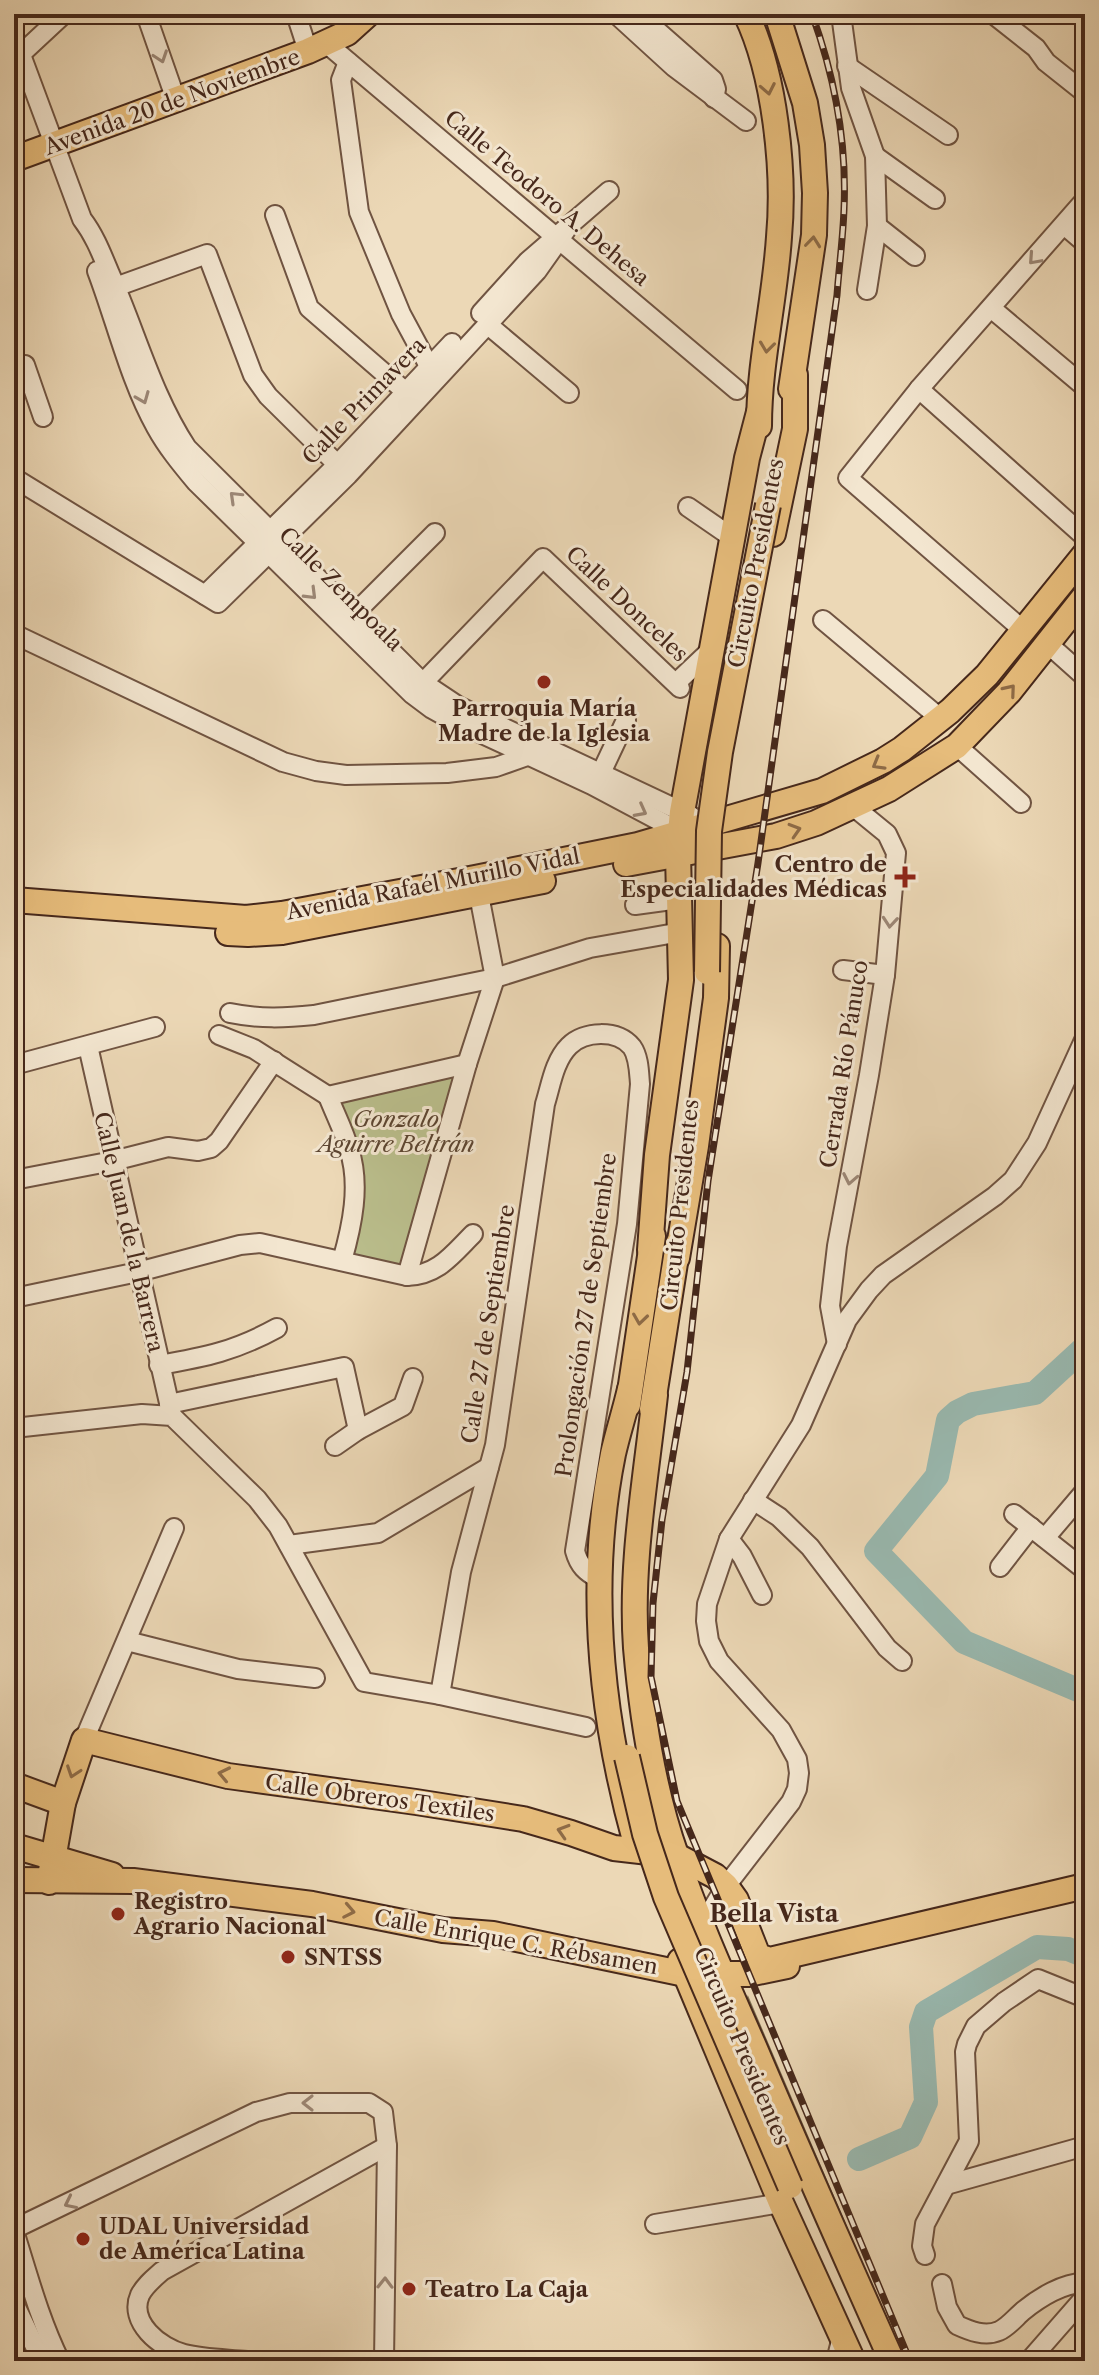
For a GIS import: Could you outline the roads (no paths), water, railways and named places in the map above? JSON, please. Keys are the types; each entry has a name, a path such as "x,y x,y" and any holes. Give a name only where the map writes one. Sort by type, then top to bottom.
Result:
{"main road":[{"name":"Avenida 20 de Noviembre","path":"14,159 317,47 347,33 368,14"},
{"name":"Circuito Presidentes","path":"746,14 765,71 781,187 780,236 759,412 760,505"},
{"name":"Circuito Presidentes","path":"777,14 805,103 812,145 814,235 795,375 760,505 720,752 711,818 677,1258 655,1395 640,1457 626,1589 634,1754 677,1893 879,2361"},
{"path":"677,1258 716,998 720,821 734,723 795,429 795,375"},
{"path":"650,1250 657,1155 681,980 680,833 747,458 759,412"},
{"name":"Avenida Rafaél Murillo Vidal","path":"14,916 248,934 282,932 479,895 822,791 862,773 902,749 941,719 987,675 1085,554"},
{"name":"Avenida Rafaél Murillo Vidal","path":"680,833 719,846 776,836 854,807 900,782 957,746 1009,692 1085,596"},
{"path":"699,717 706,728 718,732 734,723"},
{"name":"Avenida Rafaél Murillo Vidal","path":"14,900 246,918 460,881 594,862"},
{"path":"679,894 692,885 706,885 717,891"},
{"name":"Circuito Presidentes","path":"700,972 670,1153 650,1250 630,1389 616,1527 613,1643 645,1834 666,1897 864,2361"},
{"path":"630,1389 613,1455 599,1579 607,1700 627,1810 638,1850 685,1974 781,2203 853,2361"},
{"path":"655,1395 639,1527 636,1644 641,1692 661,1803 675,1855 722,1974 892,2361"},
{"path":"49,1882 63,1803 84,1740"},
{"name":"Calle Obreros Textiles","path":"84,1740 228,1776 523,1819 614,1848 675,1855"},
{"path":"14,1785 63,1803"},
{"path":"627,1810 635,1821 647,1826 657,1819 661,1803"},
{"name":"Calle Enrique C. Rébsamen","path":"14,1846 133,1881"},
{"path":"675,1855 715,1876 726,1886 736,1900 758,1956 770,1960 1085,1886"},
{"name":"Calle Enrique C. Rébsamen","path":"14,1880 133,1881 312,1904 443,1930 493,1934 685,1974 757,1973 1085,1899"},
{"path":"685,1974 704,1959 706,1933"},
{"path":"739,2101 748,2107 759,2106 768,2099 771,2088"},
{"path":"757,2147 761,2137 770,2130 781,2129 791,2134"}],"street":[{"path":"21,54 64,14"},
{"path":"146,14 176,100"},
{"path":"296,14 317,47"},
{"path":"616,14 674,67 746,121"},
{"path":"638,14 713,80 716,89 714,98"},
{"path":"841,14 851,88 875,156 877,226 867,290"},
{"path":"976,14 1030,56 1046,62"},
{"path":"993,14 1085,93"},
{"name":"Calle Zempoala","path":"14,36 82,219 93,234 110,289 171,423 187,448 269,541 417,688 458,706 680,833"},
{"name":"Calle Teodoro A. Dehesa","path":"317,47 348,62 560,236 737,390"},
{"path":"348,62 341,80 359,212 401,314 430,368"},
{"path":"847,66 948,135"},
{"path":"875,156 935,199"},
{"path":"560,236 609,191"},
{"path":"1024,631 848,478 919,389 1085,200"},
{"path":"275,215 309,308 411,396"},
{"path":"1064,225 1085,243"},
{"path":"877,226 915,256"},
{"name":"Calle Primavera","path":"14,478 212,599 343,470 411,396 487,324 537,271 560,236"},
{"name":"Calle Primavera","path":"411,396 430,368 528,261 560,236"},
{"path":"110,289 207,254 253,375 268,396 343,470"},
{"path":"991,308 1085,387"},
{"path":"487,324 569,393"},
{"path":"26,365 43,417"},
{"path":"919,389 1085,537"},
{"path":"688,507 733,538"},
{"path":"354,614 435,533"},
{"name":"Calle Zempoala","path":"269,541 354,614 417,688"},
{"name":"Calle Donceles","path":"417,688 543,558 678,685 713,648"},
{"path":"823,620 941,719"},
{"path":"14,634 283,762 316,771 346,775 447,773 496,767 532,748"},
{"path":"1047,643 1085,677"},
{"path":"601,773 626,720"},
{"path":"957,746 1021,803"},
{"name":"Calle Zempoala","path":"532,748 601,773 680,833"},
{"name":"Cerrada Río Pánuco","path":"837,1345 830,1306 837,1246 885,975 896,853 887,834 854,807"},
{"path":"635,905 679,894"},
{"path":"407,1276 467,1064 495,978 479,895"},
{"path":"230,1013 255,1018 314,1015 495,978 590,948 681,932"},
{"path":"843,970 885,975"},
{"path":"14,1065 155,1027"},
{"name":"Calle 27 de Septiembre","path":"289,1545 378,1533 489,1467 495,1445 545,1104 557,1062 569,1045 585,1036 604,1034 618,1037 632,1048"},
{"path":"219,1035 254,1049 328,1096 350,1152 355,1189 351,1229 342,1261"},
{"path":"706,1933 726,1886 791,1802 799,1773 797,1759 781,1730 719,1661 709,1641 707,1604 729,1539 801,1425 847,1320 883,1275 1013,1180 1037,1143 1085,1038"},
{"name":"Calle Juan de la Barrera","path":"88,1046 170,1410"},
{"name":"Prolongación 27 de Septiembre","path":"599,1579 587,1573 578,1562 575,1551 627,1224 640,1084 638,1063 632,1048"},
{"path":"14,1180 168,1147 198,1151 211,1148 274,1061"},
{"path":"328,1096 467,1064"},
{"path":"14,1298 138,1272 240,1245 260,1243 407,1276 420,1275 433,1270 473,1234"},
{"path":"159,1365 214,1355 248,1344 277,1328"},
{"path":"14,1428 170,1410 344,1367 358,1430"},
{"path":"335,1446 403,1406 413,1378"},
{"path":"170,1410 257,1499 278,1526 364,1682 586,1727"},
{"path":"440,1695 461,1572 489,1467"},
{"path":"1000,1567 1085,1491"},
{"path":"753,1500 779,1517 810,1547 887,1648 902,1661"},
{"path":"1014,1514 1085,1570"},
{"path":"84,1740 174,1528"},
{"path":"729,1539 742,1556 762,1595"},
{"path":"127,1641 238,1669 315,1678"},
{"path":"925,2255 922,2246 925,2224 969,2141 965,2052 976,2026 1038,1979 1085,1998"},
{"path":"42,2350 19,2272 14,2230 256,2112 290,2103 369,2103 383,2112 387,2146 384,2361"},
{"path":"247,2361 183,2354 154,2338 142,2324 138,2309 140,2296 147,2284 162,2271 387,2146"},
{"path":"946,2185 1085,2146"},
{"path":"655,2224 781,2203"},
{"path":"942,2284 947,2307 957,2325 983,2333 1000,2331 1029,2306 1055,2291 1077,2282 1085,2283"},
{"path":"1029,2361 1085,2297"},
{"path":"14,2303 42,2350 60,2361"},
{"path":"836,2361 842,2337"}],"waterway":[{"path":"1085,1347 1035,1393 973,1404 948,1420 937,1476 876,1551 964,1642 1085,1693"},
{"path":"859,2159 910,2137 926,2102 921,2027 926,2012 1037,1947 1068,1949 1085,1956"}],"railway":[{"path":"812,14 833,85 841,134 844,184 837,295 758,863 708,1181 687,1372 662,1520 653,1603 651,1677 677,1801 910,2361"}],"place":[{"name":"Parroquia María Madre de la Iglesia","path":"544,682"},
{"name":"Centro de Especialidades Médicas","path":"905,877"},
{"name":"Registro Agrario Nacional","path":"118,1914"},
{"name":"SNTSS","path":"288,1957"},
{"name":"UDAL Universidad de América Latina","path":"83,2239"},
{"name":"Teatro La Caja","path":"409,2289"}],"district":[{"name":"Bella Vista","path":"774,1913"}],"park label":[{"name":"Gonzalo Aguirre Beltrán","path":"396,1132"}]}
